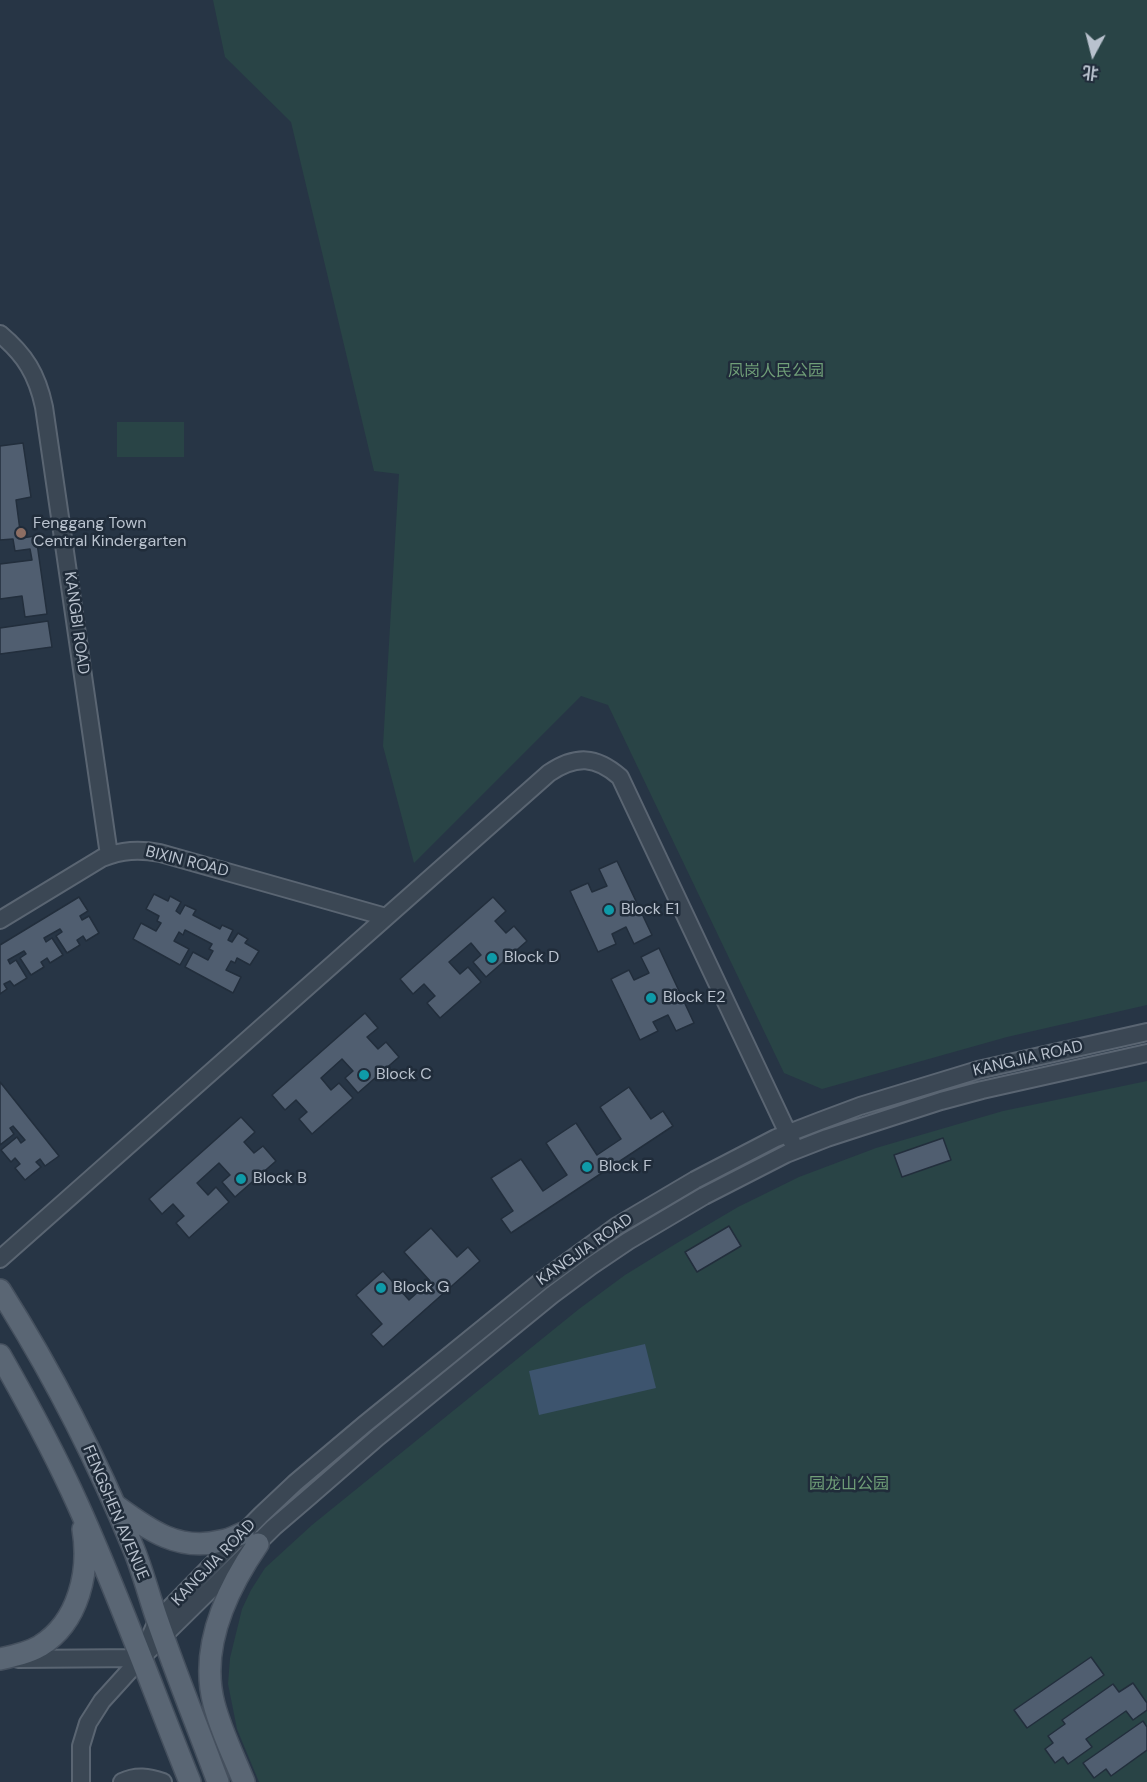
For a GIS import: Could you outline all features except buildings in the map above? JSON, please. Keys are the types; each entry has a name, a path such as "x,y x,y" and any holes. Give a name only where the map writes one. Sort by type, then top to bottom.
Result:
{"main road":[{"name":"FENGSHEN AVENUE","path":"0,1290 49,1372 114,1503 135,1552 160,1629 218,1782"},
{"name":"FENGSHEN AVENUE","path":"0,1355 50,1446 76,1502 190,1782"},
{"path":"0,1659 20,1655 40,1646 57,1632 71,1615 80,1595 84,1564 83,1532 76,1502"},
{"path":"114,1503 151,1531 173,1540 197,1544 251,1538 245,1563 224,1603 215,1635 210,1669 211,1691 217,1714 244,1782"}],"street":[{"name":"KANGBI ROAD","path":"0,334 22,355 33,371 40,388 110,855"},
{"path":"0,1259 555,768 578,760 593,761 608,767 620,777 796,1150"},
{"name":"BIXIN ROAD","path":"0,920 102,858 131,850 146,850 386,917"},
{"name":"KANGJIA ROAD","path":"81,1782 81,1746 88,1723 102,1701 141,1658 160,1629 251,1538 296,1483 580,1251 656,1202 788,1133 860,1106 978,1070 1147,1032"},
{"name":"KANGJIA ROAD","path":"251,1538 274,1527 361,1452 552,1295 628,1241 704,1196 796,1150 866,1124 1022,1080 1147,1053"},
{"path":"0,1659 141,1658"},
{"path":"122,1782 139,1777 163,1782"}],"green space":[{"name":"凤岗人民公园","path":"213,0 1147,0 1147,1005 1007,1037 822,1089 784,1073 608,705 581,696 414,863 383,746 399,474 374,471 291,122 225,57"},
{"path":"117,422 184,422 184,457 117,457"},
{"name":"园龙山公园","path":"1147,1081 1147,1782 259,1782 237,1729 228,1684 230,1658 242,1609 265,1568 312,1525 579,1309 625,1275 677,1243 738,1207 799,1177 876,1148 1003,1111"}],"water":[{"path":"645,1344 656,1388 539,1415 529,1371"}],"place":[{"name":"Fenggang Town Central Kindergarten","path":"21,533"},
{"name":"Block E1","path":"609,910"},
{"name":"Block D","path":"492,958"},
{"name":"Block E2","path":"651,998"},
{"name":"Block C","path":"364,1075"},
{"name":"Block F","path":"587,1167"},
{"name":"Block B","path":"241,1179"},
{"name":"Block G","path":"381,1288"}]}
